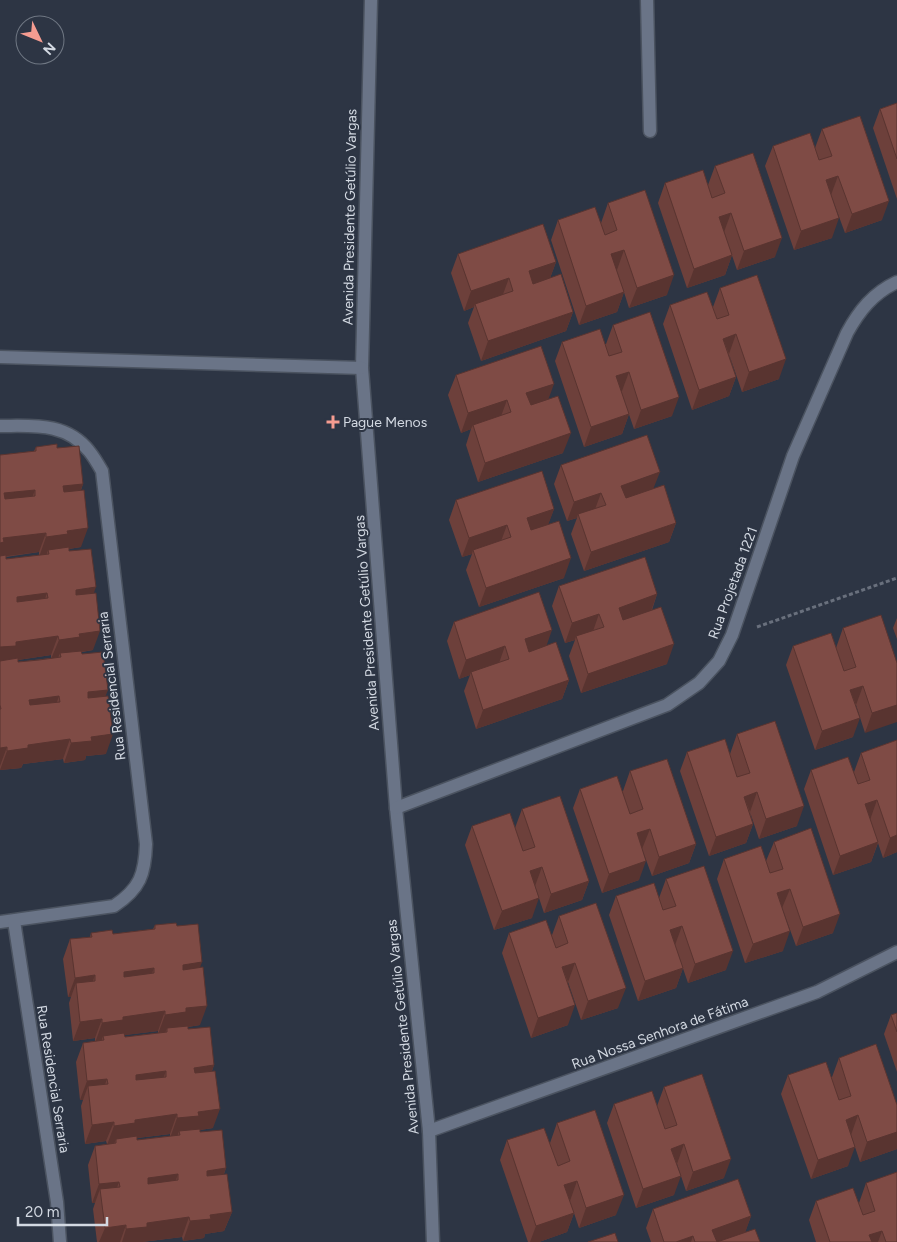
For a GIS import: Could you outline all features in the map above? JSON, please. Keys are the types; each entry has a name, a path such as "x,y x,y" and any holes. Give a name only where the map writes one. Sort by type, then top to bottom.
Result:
{"street":[{"name":"Avenida Presidente Getúlio Vargas","path":"371,0 362,368 396,808 428,1131 433,1242"},
{"path":"648,0 650,131"},
{"name":"Rua Projetada 1221","path":"396,808 667,705 699,683 719,661 732,635 793,456 847,333 857,315 869,301 886,287 897,282"},
{"path":"0,357 362,368"},
{"name":"Rua Residencial Serraria","path":"0,426 49,426 74,437 88,450 102,471 146,844 145,866 137,883 128,896 114,906 0,922"},
{"name":"Rua Residencial Serraria","path":"14,920 57,1202 60,1242"},
{"name":"Rua Nossa Senhora de Fátima","path":"428,1131 817,992 897,952"}],"path":[{"path":"732,635 897,578"}],"building":[{"path":"897,103 897,159 880,109"},
{"path":"860,116 889,201 852,214 838,176 826,180 839,218 801,231 773,146 810,133 819,160 832,156 822,129"},
{"path":"753,153 782,238 744,251 731,213 719,217 732,255 694,269 665,183 703,170 712,198 725,193 715,166"},
{"path":"645,190 674,275 637,288 624,250 611,254 624,292 586,306 558,220 595,207 605,235 617,230 608,203"},
{"path":"543,224 556,262 529,271 533,284 561,274 573,312 488,341 475,304 513,291 509,278 471,291 458,254"},
{"path":"757,275 786,359 749,372 736,334 723,339 736,377 699,390 670,305 707,292 717,319 729,315 720,288"},
{"path":"650,312 679,397 641,410 629,372 616,376 629,414 591,427 562,342 600,329 609,356 622,352 613,325"},
{"path":"541,346 554,384 526,393 531,405 558,396 571,433 485,463 473,425 511,412 507,400 468,413 456,375"},
{"path":"647,435 660,472 621,486 626,498 664,485 676,523 591,552 578,514 606,505 601,493 574,502 561,465"},
{"path":"57,444 57,448 79,446 83,484 63,486 64,492 84,490 88,528 67,531 68,534 46,537 46,533 3,538 4,542 0,543 0,455 36,451 36,447","holes":["35,490 35,496 5,499 4,493"]},
{"path":"542,471 554,509 527,518 531,530 559,521 571,558 486,588 473,550 511,537 507,525 469,538 456,500"},
{"path":"69,547 69,551 91,549 96,587 76,590 76,595 96,593 100,631 79,634 80,637 59,640 58,636 16,642 16,646 0,647 0,556 6,555 6,559 49,554 48,550","holes":["47,593 48,598 17,602 17,597"]},
{"path":"645,557 657,594 619,608 623,620 661,607 674,644 588,674 576,636 604,627 599,614 572,623 559,586"},
{"path":"539,592 552,630 525,639 529,652 556,642 569,680 483,710 471,672 509,659 505,646 466,660 454,622"},
{"path":"881,615 897,663 897,705 872,713 863,686 850,690 860,718 822,731 793,646 831,633 844,671 856,667 843,628"},
{"path":"81,651 82,654 103,652 108,690 88,692 88,698 108,696 113,734 91,737 92,741 71,743 70,739 28,745 28,748 7,751 7,747 0,748 0,661 18,658 18,662 39,660 61,657 60,653","holes":["59,696 60,702 30,705 29,700"]},
{"path":"775,721 804,806 766,819 757,792 744,797 753,824 716,837 687,752 725,739 737,777 750,773 737,734"},
{"path":"897,740 897,835 890,838 877,800 865,804 878,842 840,856 811,770 848,757 858,784 870,780 861,753"},
{"path":"667,759 696,844 659,857 650,829 637,833 646,861 609,874 580,789 617,776 630,814 643,809 630,771"},
{"path":"560,796 589,881 551,894 542,867 530,871 539,898 502,911 472,826 510,813 523,851 535,847 522,809"},
{"path":"811,828 840,914 803,927 790,889 777,893 790,931 753,944 724,859 761,846 770,873 783,869 774,842"},
{"path":"704,866 733,951 695,964 682,926 670,930 683,968 645,981 616,896 654,883 663,910 676,906 666,879"},
{"path":"596,903 626,988 588,1001 575,963 562,967 575,1005 538,1018 509,933 546,920 556,948 568,943 559,916"},
{"path":"176,923 177,926 198,924 202,962 183,965 183,970 203,967 207,1006 186,1008 186,1012 165,1015 165,1011 123,1017 123,1020 102,1023 102,1019 80,1022 76,983 95,981 95,975 75,978 70,939 92,937 91,933 112,930 113,934 155,929 155,925","holes":["154,968 154,973 124,977 124,972"]},
{"path":"897,1013 897,1032 891,1015"},
{"path":"188,1026 188,1029 210,1027 214,1065 194,1068 195,1073 215,1071 220,1109 198,1112 199,1116 177,1118 177,1114 135,1120 135,1123 114,1126 114,1122 92,1125 88,1086 108,1084 107,1079 87,1081 83,1043 104,1040 103,1036 124,1033 125,1037 167,1032 167,1028","holes":["166,1071 166,1077 136,1080 136,1075"]},
{"path":"876,1044 897,1105 897,1132 867,1142 858,1115 846,1120 855,1147 818,1160 788,1075 826,1062 839,1100 851,1096 839,1058"},
{"path":"702,1074 731,1159 693,1172 684,1144 671,1149 681,1176 643,1189 614,1104 652,1091 665,1129 677,1125 664,1087"},
{"path":"595,1110 624,1195 586,1208 577,1181 564,1185 574,1213 536,1226 507,1140 544,1128 558,1166 570,1161 557,1123"},
{"path":"200,1129 200,1132 222,1130 226,1168 207,1171 207,1176 227,1174 232,1212 210,1215 211,1219 190,1221 189,1217 147,1223 147,1227 126,1229 126,1225 105,1228 100,1189 120,1187 119,1182 99,1184 95,1146 116,1143 116,1139 137,1136 137,1140 180,1135 179,1131","holes":["178,1174 178,1180 148,1184 148,1178"]},
{"path":"897,1172 897,1242 886,1242 882,1231 869,1235 872,1242 830,1242 816,1201 853,1188 863,1215 875,1211 866,1183"},
{"path":"738,1179 751,1216 712,1230 717,1242 695,1242 693,1236 676,1242 664,1242 653,1209"},
{"path":"755,1229 760,1242 717,1242"},
{"path":"615,1233 618,1242 588,1242"}],"place":[{"name":"Pague Menos","path":"333,422"}]}
